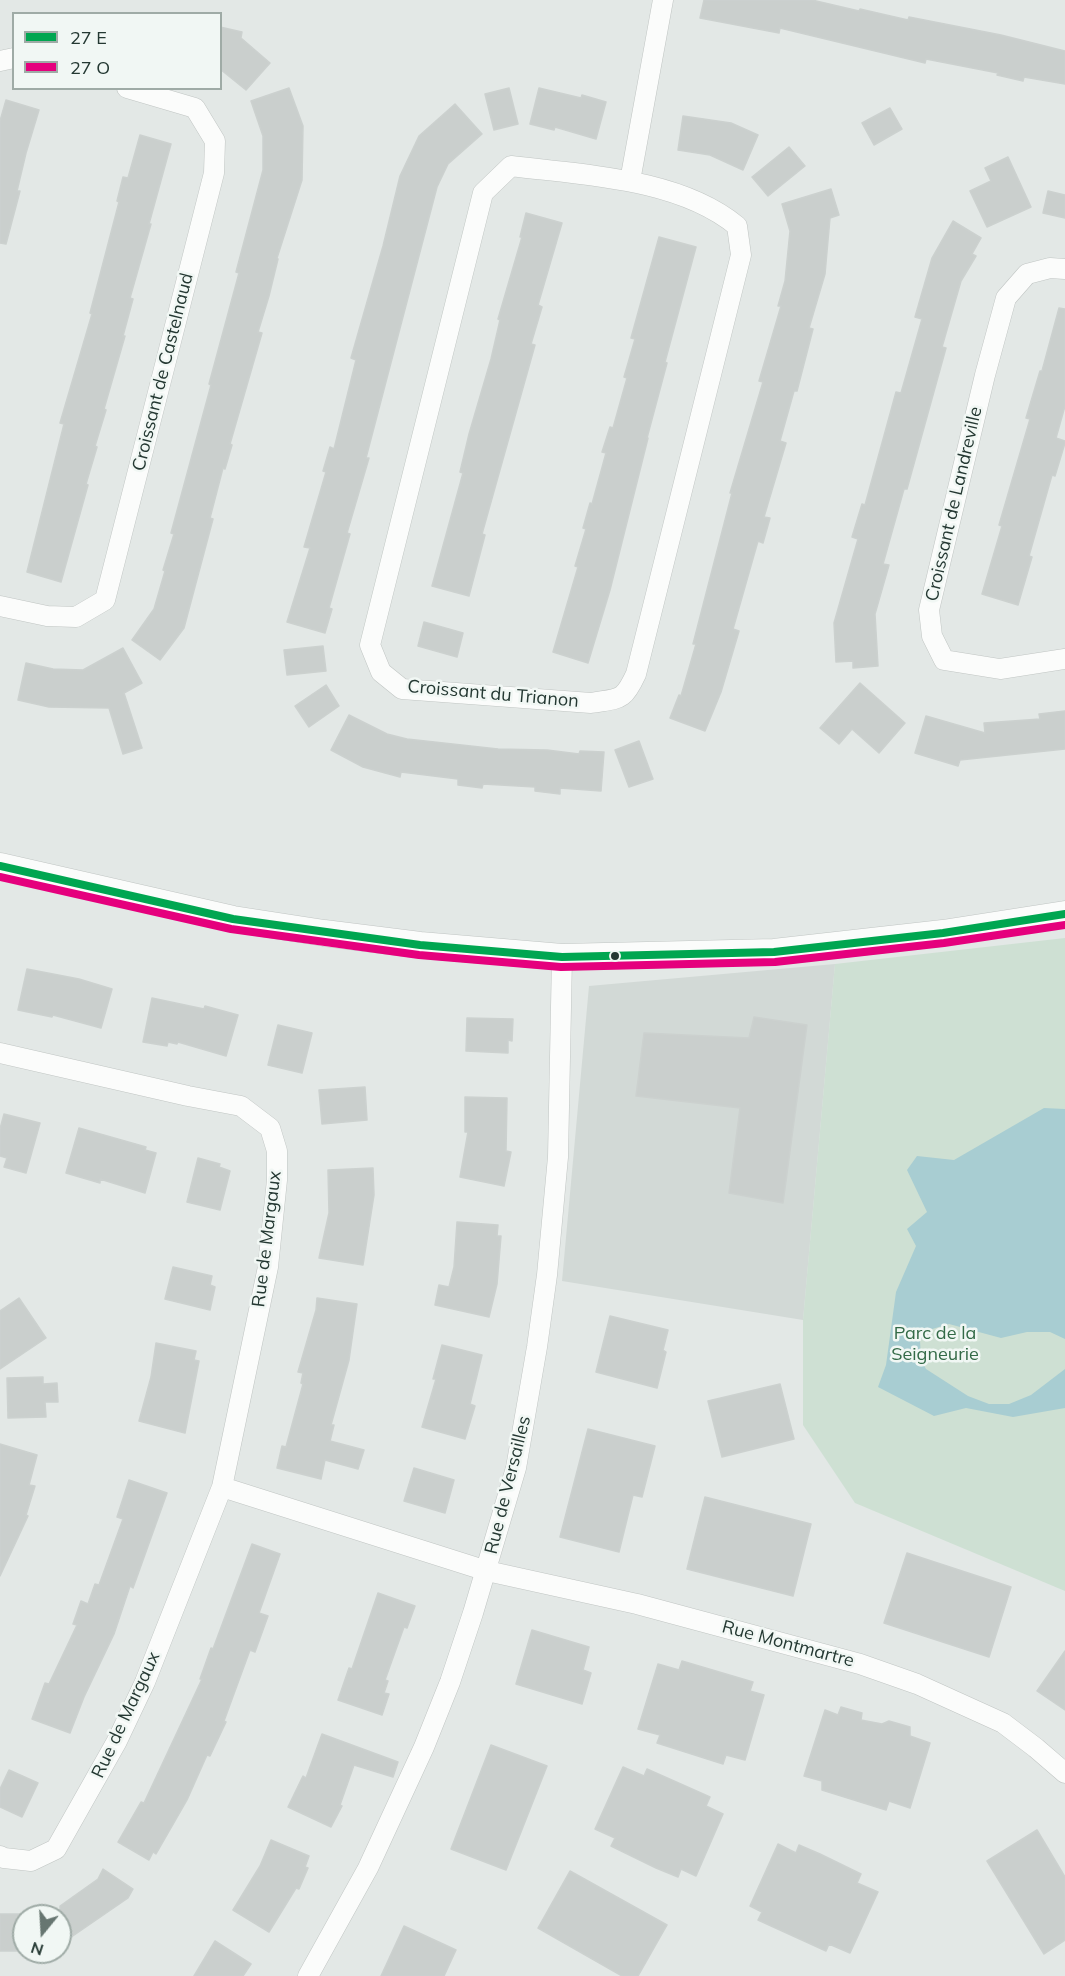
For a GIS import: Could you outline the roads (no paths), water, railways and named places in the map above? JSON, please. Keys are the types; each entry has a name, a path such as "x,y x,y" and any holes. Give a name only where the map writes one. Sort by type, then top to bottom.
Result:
{"street":[{"path":"630,181 663,0"},
{"name":"Croissant de Castelnaud","path":"0,606 47,616 76,617 105,600 214,173 215,141 195,108 134,90"},
{"name":"Croissant du Trianon","path":"511,166 630,181 703,203 725,216 737,226 741,255 636,674 628,691 622,697 591,703 402,689 381,672 370,645 483,193 511,166"},
{"name":"Croissant de Landreville","path":"1065,269 1050,267 1027,274 1006,298 982,385 929,610 932,636 944,660 1000,669 1065,659"},
{"path":"0,866 233,919 420,945 562,957 774,952 943,933 1065,914"},
{"name":"Rue de Versailles","path":"308,1976 344,1913 407,1787 450,1682 487,1571 516,1468 547,1275 558,1157 562,957"},
{"name":"Rue de Margaux","path":"0,1053 241,1106 270,1128 277,1151 277,1180 268,1267 222,1487 145,1682 117,1741 56,1849 31,1861 0,1856"},
{"path":"222,1487 487,1571"},
{"name":"Rue Montmartre","path":"487,1571 647,1606 860,1664 917,1684 1003,1723 1065,1773"}],"water":[{"path":"1044,1108 1065,1109 1065,1339 1050,1332 1027,1332 1001,1338 949,1324 929,1330 920,1340 921,1360 926,1369 968,1396 989,1404 1009,1404 1031,1395 1065,1369 1065,1408 1013,1417 966,1408 934,1416 878,1387 886,1365 896,1292 916,1246 907,1229 927,1212 907,1170 917,1156 954,1160"}],"park label":[{"name":"Parc de la Seigneurie","path":"935,1344"}]}
